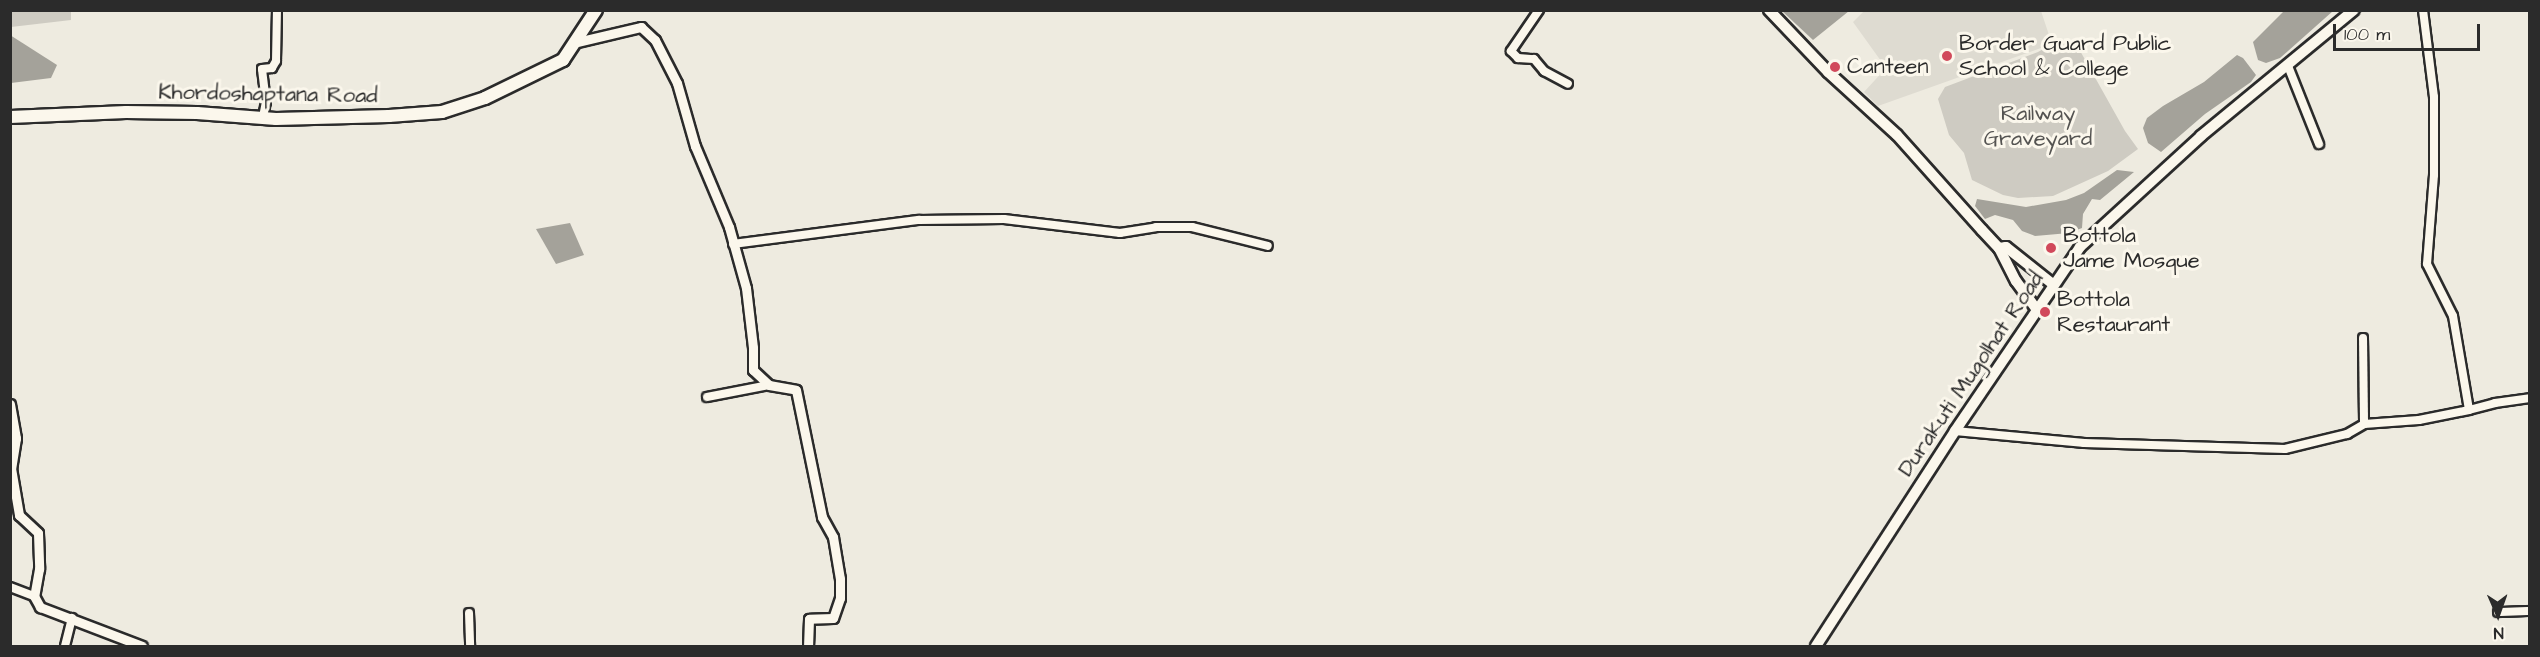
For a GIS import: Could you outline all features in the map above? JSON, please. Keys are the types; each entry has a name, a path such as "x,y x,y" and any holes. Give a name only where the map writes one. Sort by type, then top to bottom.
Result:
{"main road":[{"name":"Khordoshaptana Road","path":"10,117 126,112 263,117 389,116 442,112 485,98 563,60 578,42 596,10"},
{"path":"1768,10 1828,72 1897,135 1924,169 1999,248 2016,281 2037,310"},
{"name":"Durakuti Mugolhat Road","path":"1816,646 1954,431 2080,247 2201,136 2354,10"},
{"path":"1999,248 2006,247 2054,285"}],"street":[{"path":"263,117 266,102 262,69 273,68 276,61 277,10"},
{"path":"1539,10 1511,51 1518,58 1534,59 1544,71 1568,84"},
{"path":"2422,10 2434,97 2434,175 2427,264 2453,316 2469,410"},
{"path":"578,42 641,27 655,40 677,83 695,146 733,244 746,288 753,348 753,370 769,385"},
{"path":"2288,66 2319,144"},
{"path":"733,244 919,220 1004,219 1120,233 1156,227 1192,227 1268,246"},
{"path":"2363,338 2364,424"},
{"path":"707,397 769,385 796,390 822,517 832,537 840,579 840,598 833,618 809,619 808,646"},
{"path":"1954,431 2084,443 2285,449 2347,434 2364,424 2419,420 2529,398"},
{"path":"10,404 16,438 11,468 19,515 38,533 39,569 34,596 40,607 53,614 72,618 142,646"},
{"path":"10,587 34,596"},
{"path":"2498,612 2529,610"},
{"path":"469,613 470,646"},
{"path":"64,646 72,618"}],"shaded area":[{"name":"Border Guard Public School & College","path":"1865,10 2041,11 2052,44 1878,106 1864,92 1886,68 1853,22"},
{"path":"2285,10 2333,11 2280,58 2266,63 2258,60 2253,42"},
{"path":"1782,11 1849,11 1813,40"},
{"path":"10,35 57,65 51,78 11,83"},
{"path":"2237,55 2243,58 2256,75 2251,82 2205,114 2161,152 2148,143 2143,128 2147,118 2204,82"},
{"path":"2117,170 2134,172 2100,200 2092,199 2083,214 2082,228 2069,233 2035,236 2022,231 2013,220 1995,215 1985,219 1975,206 1977,199 2026,207 2066,200 2084,193"},
{"path":"570,223 584,255 556,264 536,229"}],"green space":[{"path":"10,11 71,11 71,20 11,27"},
{"name":"Railway Graveyard","path":"2074,40 2125,131 2138,149 2108,171 2053,196 2018,198 2003,195 1972,180 1964,153 1949,135 1938,99 1945,87 2038,52 2052,44"}],"place":[{"name":"Border Guard Public School & College","path":"1947,56"},
{"name":"Canteen","path":"1835,67"},
{"name":"Bottola Jame Mosque","path":"2051,248"},
{"name":"Bottola Restaurant","path":"2045,312"}]}
